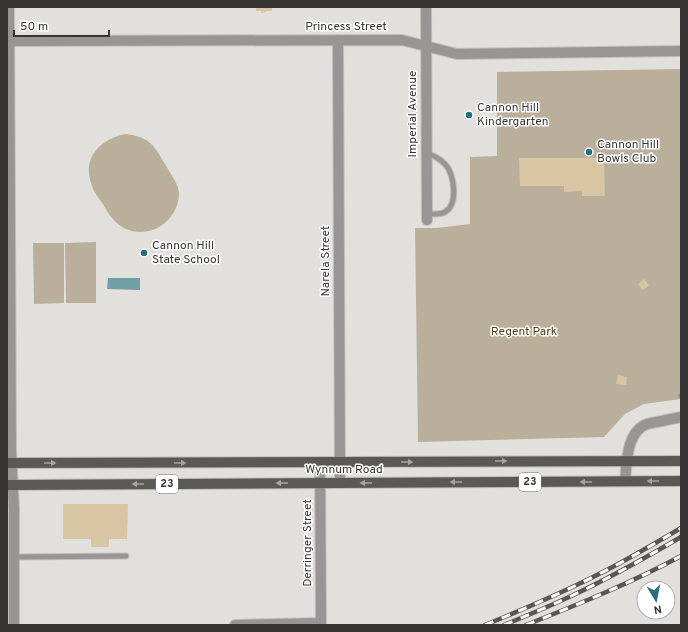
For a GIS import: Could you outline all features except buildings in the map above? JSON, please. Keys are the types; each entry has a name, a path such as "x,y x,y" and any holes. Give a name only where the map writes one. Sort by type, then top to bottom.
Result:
{"main road":[{"name":"Wynnum Road","path":"9,463 681,461"},
{"name":"Wynnum Road","path":"10,485 681,481"}],"street":[{"path":"9,7 9,463 10,485 14,508 14,625"},
{"name":"Imperial Avenue","path":"426,7 427,217"},
{"name":"Narela Street","path":"338,40 340,482"},
{"name":"Princess Street","path":"9,41 402,40 457,54 681,52"},
{"path":"625,481 632,440 639,428 646,424 681,417"},
{"name":"Derringer Street","path":"320,462 320,624"},
{"path":"235,625 320,624"}],"lane":[{"path":"426,153 438,157 446,165 450,172 454,192 453,202 450,209 444,213 427,217"},
{"path":"14,557 126,556"}],"green space":[{"name":"Regent Park","path":"681,69 681,399 644,404 625,414 604,437 418,442 415,228 437,228 470,224 470,157 497,156 497,72"},
{"path":"126,134 146,140 151,144 158,152 179,190 178,202 174,213 162,225 150,231 136,232 124,228 118,224 109,214 94,191 91,183 89,165 96,150 109,140"},
{"path":"96,242 96,303 66,303 65,243"},
{"path":"33,243 64,243 64,303 34,304"}],"water":[{"path":"108,278 140,278 140,290 107,289"}],"railway":[{"path":"485,625 543,601 585,581 630,558 681,528"},
{"path":"504,625 598,583 681,537"},
{"path":"526,625 624,584 681,556"}],"place":[{"name":"Cannon Hill Kindergarten","path":"469,115"},
{"name":"Cannon Hill Bowls Club","path":"589,152"},
{"name":"Cannon Hill State School","path":"144,253"}]}
